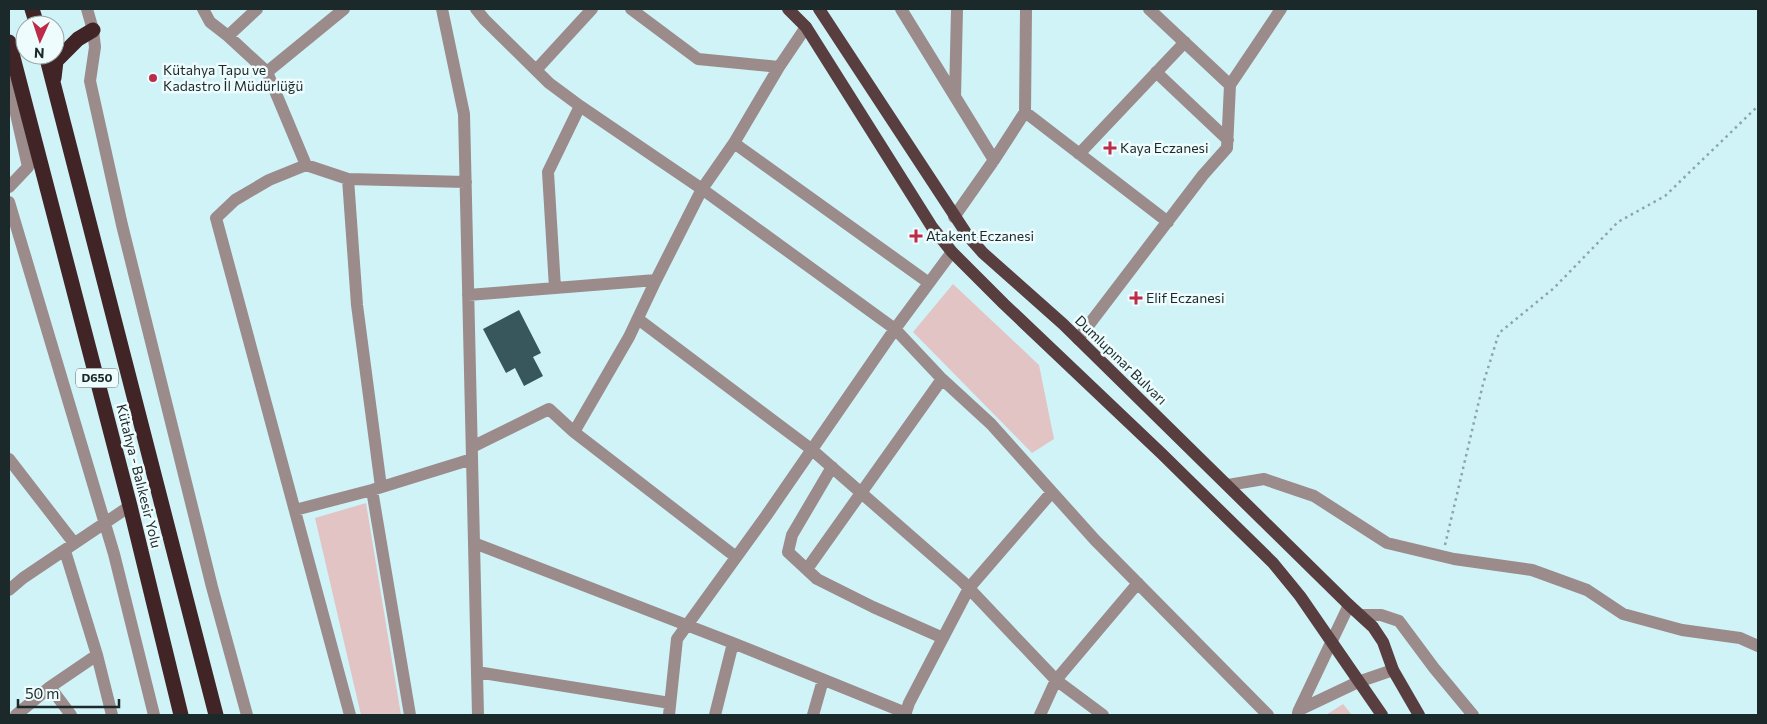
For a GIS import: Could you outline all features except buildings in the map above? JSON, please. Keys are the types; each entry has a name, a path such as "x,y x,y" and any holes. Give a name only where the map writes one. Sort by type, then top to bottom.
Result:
{"highway":[{"path":"54,82 56,61 78,39 93,30"},
{"name":"Kütahya - Balıkesir Yolu","path":"9,42 130,506 181,715"},
{"name":"Kütahya - Balıkesir Yolu","path":"49,65 216,715"}],"main road":[{"path":"788,9 806,27 932,227 952,252 1274,563 1300,596 1382,715"},
{"name":"Dumlupınar Bulvarı","path":"819,9 858,66 954,217 983,253 1078,339 1373,627 1383,642 1393,670 1419,715"}],"street":[{"path":"87,9 95,46 90,81 122,225 210,578 247,715"},
{"path":"203,9 210,22 267,72 306,165"},
{"path":"228,36 257,9"},
{"path":"267,72 344,9"},
{"path":"442,9 464,114 478,715"},
{"path":"476,9 549,83 702,189 895,329 942,379 991,424 1095,540 1268,715"},
{"path":"536,70 592,9"},
{"path":"631,9 698,59 779,67"},
{"path":"901,9 994,160"},
{"path":"955,97 957,9"},
{"path":"954,217 1025,112 1026,9"},
{"path":"1149,9 1230,85"},
{"path":"1078,339 1203,175 1227,148 1230,85 1281,9"},
{"path":"574,432 630,337 656,280 702,189 734,142 779,67 806,27"},
{"path":"1079,154 1185,42"},
{"path":"1156,72 1228,140"},
{"path":"9,83 28,167 9,187"},
{"path":"555,288 548,172 580,106"},
{"path":"1025,112 1168,222"},
{"path":"734,142 929,283"},
{"path":"350,715 216,218 235,200 261,185 306,165 348,179 466,182"},
{"path":"348,179 358,305 377,489 410,715"},
{"path":"9,202 114,554 154,715"},
{"path":"477,672 669,709 677,639 895,329 952,252"},
{"path":"468,295 656,280"},
{"path":"638,319 811,449 969,588 1056,680 1103,715"},
{"path":"807,569 942,379"},
{"path":"295,510 377,489 472,453 549,409 574,432 736,557"},
{"path":"9,459 70,547 112,715"},
{"path":"832,467 792,536 788,552 817,579 943,638"},
{"path":"1228,486 1264,479 1314,496 1387,543 1443,556 1532,570 1587,590 1623,614 1682,630 1740,638 1758,646"},
{"path":"474,542 734,644 905,714 909,702 969,588 1052,492"},
{"path":"9,590 130,506"},
{"path":"90,532 114,554"},
{"path":"1040,715 1056,680 1138,582"},
{"path":"1298,713 1349,605"},
{"path":"1361,615 1381,615 1399,621 1434,668 1474,715"},
{"path":"715,715 734,644"},
{"path":"16,715 50,687 97,655"},
{"path":"1298,713 1358,682 1393,670"},
{"path":"813,715 824,680"},
{"path":"50,687 70,715"}],"path":[{"path":"1443,556 1483,384 1499,333 1554,288 1618,222 1665,196 1758,106"}],"shaded area":[{"path":"953,284 1039,365 1054,439 1032,453 913,332"},
{"path":"366,503 401,715 361,715 315,518"},
{"path":"1343,704 1352,715 1326,715"}],"place":[{"name":"Kütahya Tapu ve Kadastro İl Müdürlüğü","path":"153,78"},
{"name":"Kaya Eczanesi","path":"1110,148"},
{"name":"Atakent Eczanesi","path":"916,236"},
{"name":"Elif Eczanesi","path":"1136,298"}]}
